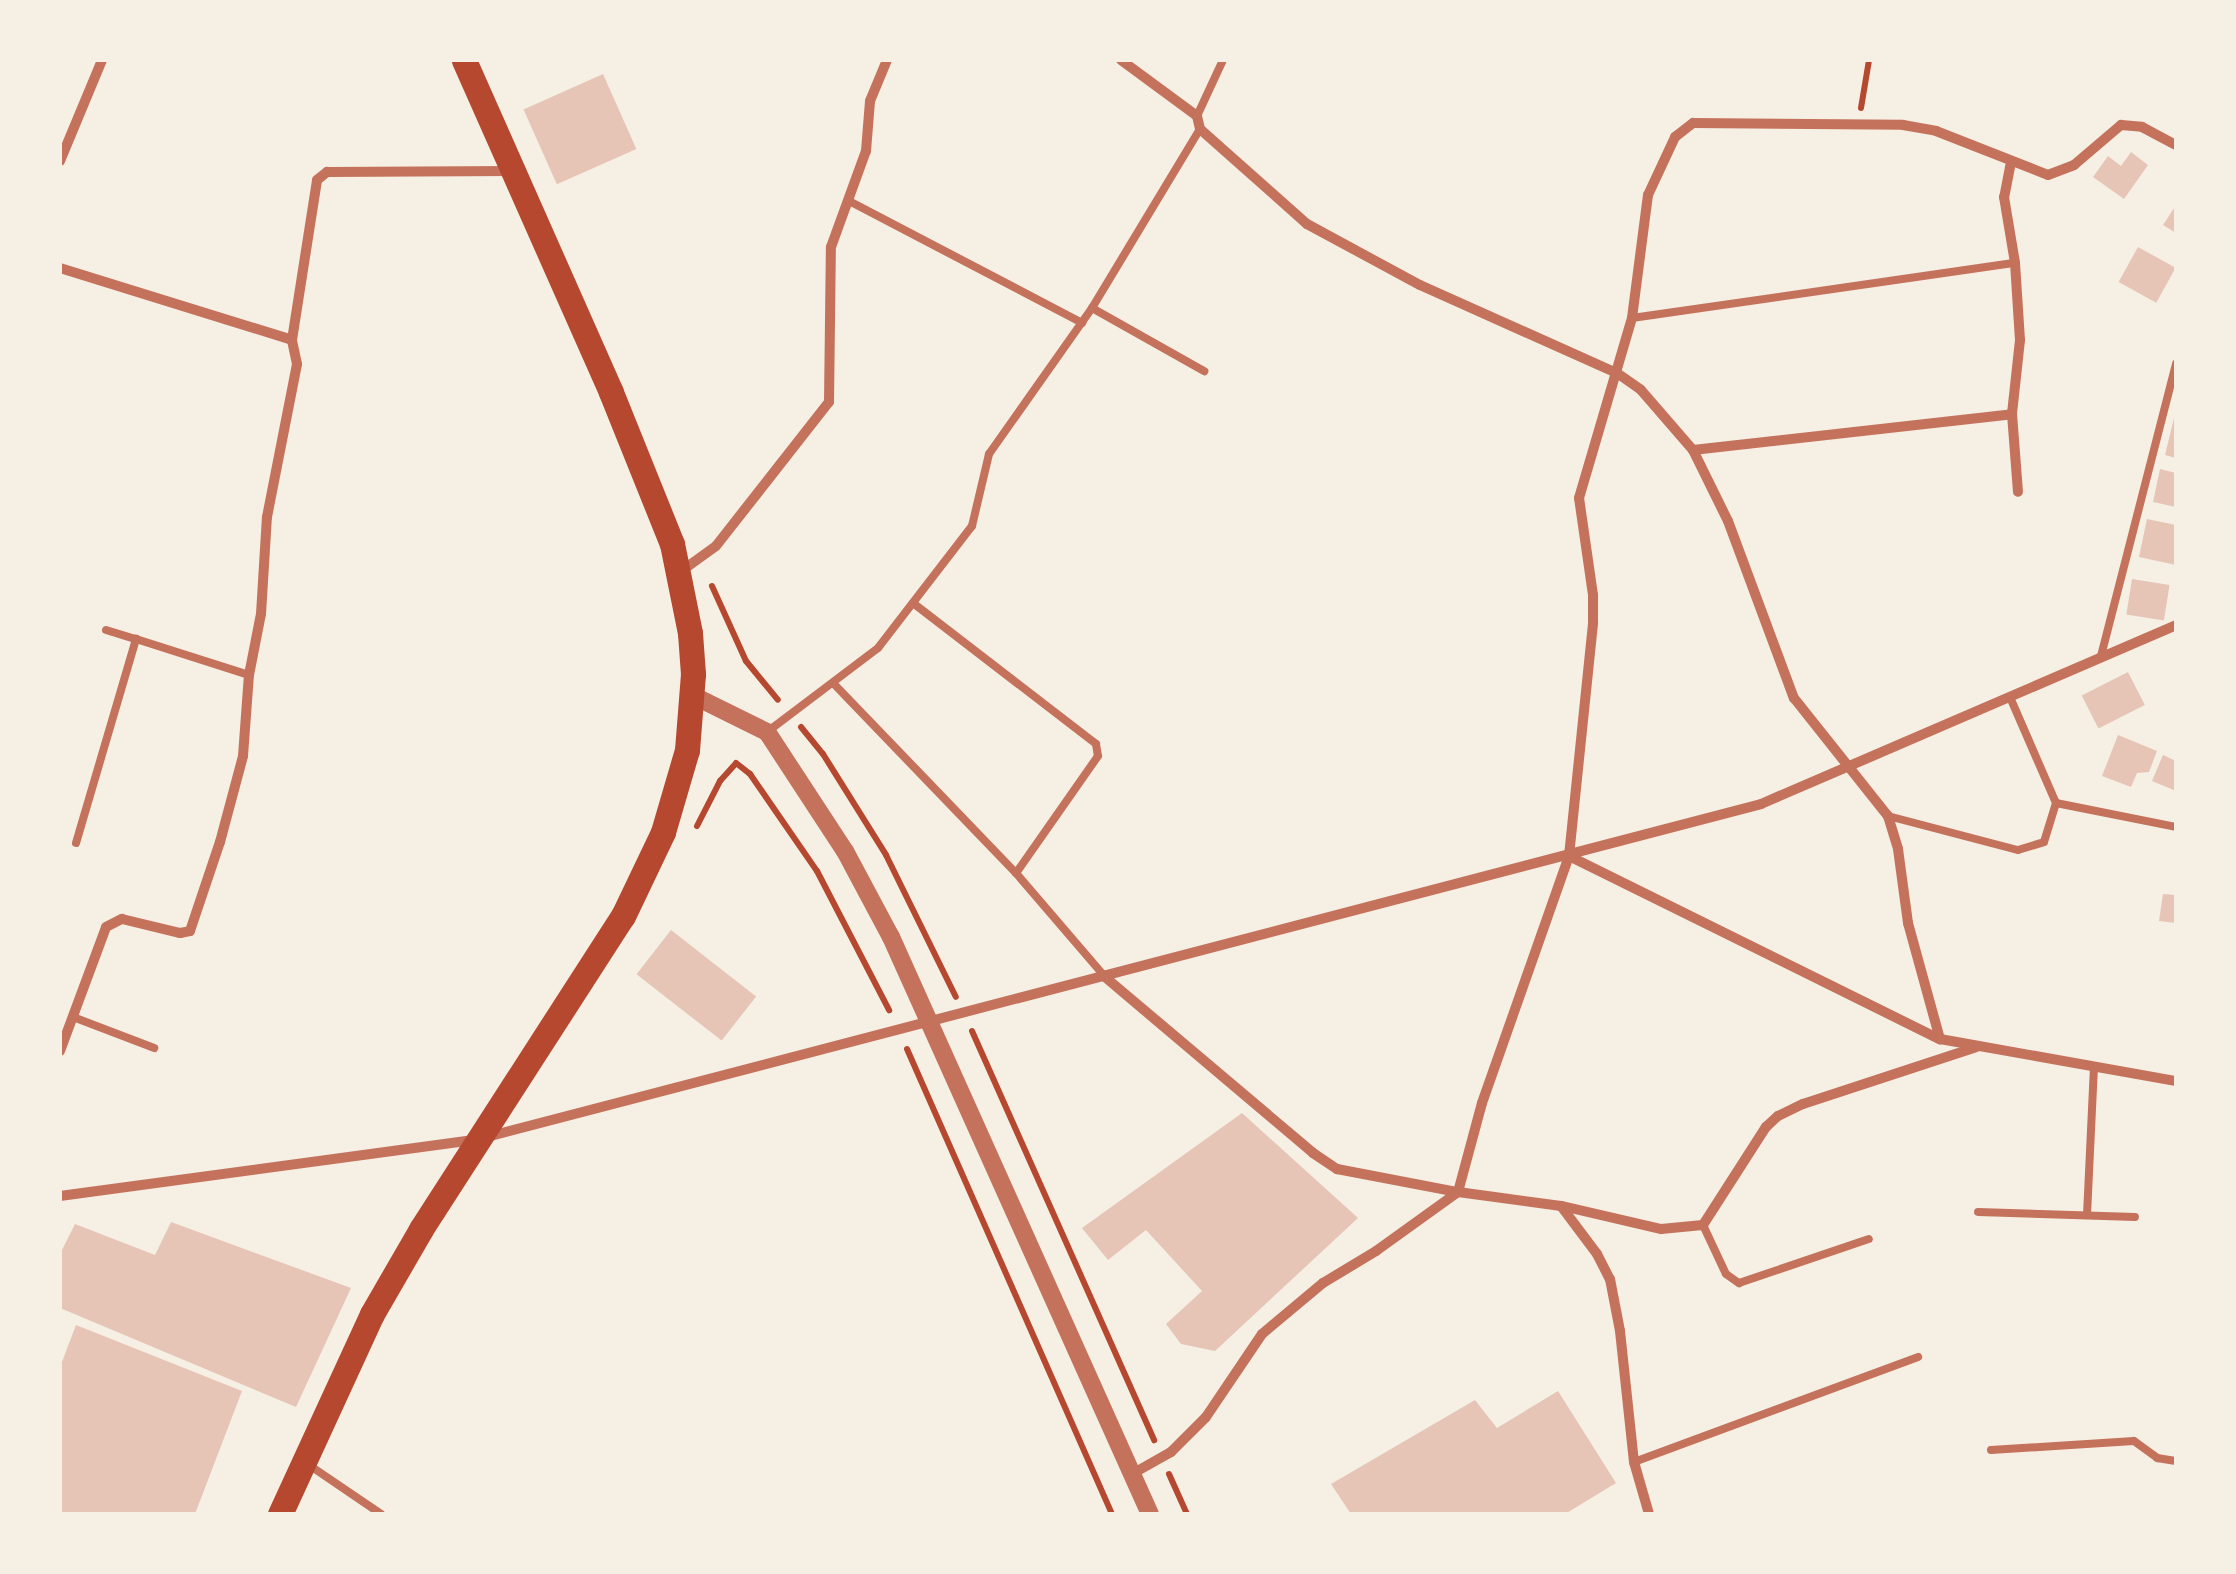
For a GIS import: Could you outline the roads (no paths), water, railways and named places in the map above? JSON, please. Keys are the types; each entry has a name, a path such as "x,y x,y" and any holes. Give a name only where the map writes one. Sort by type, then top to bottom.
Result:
{"main road":[{"path":"280,1514 372,1314 479,1139 600,958 648,868 685,764 692,695 690,632 679,573 611,392 464,60"}],"street":[{"path":"60,162 102,60"},
{"path":"679,573 716,546 829,402 832,247 866,152 870,101 887,60"},
{"path":"1121,60 1197,116 1200,130 1307,224 1420,284 1617,372 1640,390 1693,450 1728,521 1794,698 1888,816 1898,849 1908,923 1940,1039"},
{"path":"1132,1474 1162,1458 1206,1417 1262,1334 1323,1282 1376,1251 1458,1192 1482,1103 1569,856 1594,595 1578,498 1632,318 1648,196 1683,128 1693,124 1920,127 2048,174 2067,170 2121,124 2142,127 2176,145"},
{"path":"2011,162 2004,197 2015,262 2020,340 2012,414 2018,492"},
{"path":"60,1051 110,922 122,919 180,934 194,927 243,756 249,675 258,646 267,517 297,364 292,340 315,186 321,175 512,171"},
{"path":"60,268 292,340"},
{"path":"1693,450 2012,414"},
{"path":"60,1196 479,1139 1569,856 1761,804 2176,624"},
{"path":"692,695 767,732 845,851 929,1022 1150,1514"},
{"path":"1569,856 1940,1039 2176,1080"},
{"path":"1106,977 1312,1153 1337,1169 1560,1206 1661,1229 1703,1225 1766,1127 1778,1116 1803,1104 1981,1046"},
{"path":"1560,1206 1610,1279 1634,1462 1649,1514"}],"lane":[{"path":"1197,116 1224,60"},
{"path":"767,732 878,648 972,526 989,454 1092,308 1200,130"},
{"path":"851,202 1082,323"},
{"path":"1632,318 2015,262"},
{"path":"1092,308 1204,371"},
{"path":"2100,656 2176,363"},
{"path":"913,603 1096,744 1098,756 1016,873"},
{"path":"106,630 249,675"},
{"path":"76,843 136,639"},
{"path":"834,684 1016,873 1106,977"},
{"path":"1888,816 2028,850 2044,842 2056,803 2010,697"},
{"path":"2056,803 2176,826"},
{"path":"73,1017 154,1048"},
{"path":"2087,1216 2094,1066"},
{"path":"1978,1212 2135,1216"},
{"path":"1703,1225 1726,1274 1739,1282 1869,1239"},
{"path":"1634,1462 1918,1357"},
{"path":"1992,1450 2134,1442 2157,1458 2176,1461"},
{"path":"302,1460 381,1514"}]}
